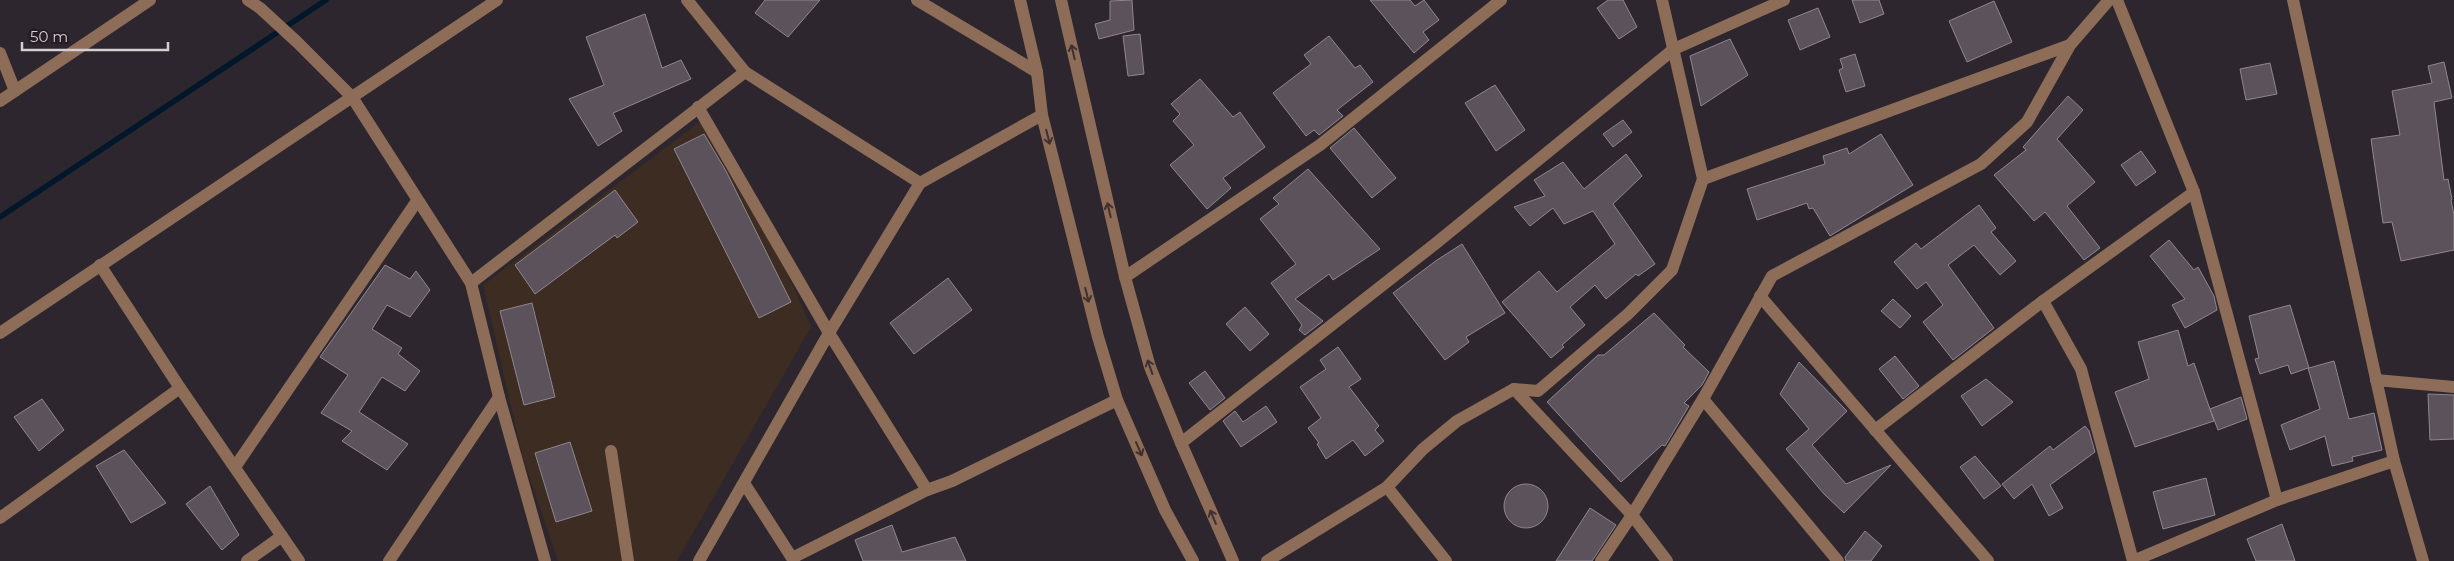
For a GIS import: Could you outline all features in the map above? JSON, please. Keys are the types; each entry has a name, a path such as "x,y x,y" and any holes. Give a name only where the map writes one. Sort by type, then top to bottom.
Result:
{"street":[{"path":"0,101 150,0"},
{"path":"248,0 260,8 297,42 352,97 471,283 499,397 545,561"},
{"path":"0,332 497,0"},
{"path":"687,0 745,72 920,183"},
{"path":"917,0 1037,72"},
{"path":"1020,0 1037,72 1042,115 1098,337 1118,400 1165,510 1193,561"},
{"path":"1061,0 1125,277 1150,367 1181,444 1234,561"},
{"path":"1125,277 1320,145 1501,0"},
{"path":"1267,561 1388,488 1423,449 1457,421 1514,389 1538,391 1628,314 1672,270 1703,179 1662,0"},
{"path":"1181,444 1435,244 1674,49 1784,0"},
{"path":"1601,561 1632,515 1703,399 1772,276 1981,164 2027,122 2070,45 2109,0"},
{"path":"2117,0 2194,192 2277,500"},
{"path":"2293,0 2394,461 2423,561"},
{"path":"1703,179 2070,45"},
{"path":"0,54 15,91"},
{"path":"471,283 745,72"},
{"path":"698,108 829,333 927,490"},
{"path":"699,561 829,333 920,183 1042,115"},
{"path":"1875,430 2043,301 2194,192"},
{"path":"235,467 417,201"},
{"path":"100,265 180,388 299,561"},
{"path":"1760,296 1988,561"},
{"path":"2043,301 2081,369 2133,561 2277,500 2394,461"},
{"path":"2376,380 2454,387"},
{"path":"0,518 180,388"},
{"path":"1514,389 1632,515 1667,561"},
{"path":"389,561 499,397"},
{"path":"1703,399 1838,561"},
{"path":"744,483 794,559 927,490 952,481 1118,400"},
{"path":"611,451 628,561"},
{"path":"1388,488 1446,561"},
{"path":"247,561 282,536"}],"shaded area":[{"path":"701,121 776,246 811,327 677,561 558,561 523,458 483,285"}],"building":[{"path":"765,0 820,0 788,37 755,13"},
{"path":"1132,0 1134,30 1099,39 1095,24 1110,20 1110,1"},
{"path":"1370,0 1410,0 1415,6 1424,0 1439,20 1423,32 1429,40 1414,53"},
{"path":"1608,0 1623,0 1637,27 1619,39 1597,8"},
{"path":"1852,0 1879,0 1884,14 1860,23"},
{"path":"1994,1 2012,42 1967,62 1949,21"},
{"path":"1818,8 1830,37 1800,50 1788,20"},
{"path":"645,14 662,68 681,60 691,79 613,113 622,131 598,146 569,99 604,85 586,37"},
{"path":"1140,34 1144,74 1128,76 1123,36"},
{"path":"1329,36 1355,68 1360,65 1373,82 1337,110 1343,116 1319,135 1314,130 1306,136 1273,93 1311,64 1304,55"},
{"path":"1730,39 1748,75 1701,106 1690,56"},
{"path":"1855,54 1865,86 1846,92 1839,70 1843,68 1840,59"},
{"path":"2444,62 2452,98 2434,102 2444,180 2448,179 2452,199 2454,250 2401,261 2392,222 2383,223 2371,139 2400,135 2392,91 2432,83 2428,66"},
{"path":"2270,63 2277,94 2246,100 2240,69"},
{"path":"1200,79 1233,117 1240,112 1265,147 1223,178 1231,188 1207,209 1170,165 1194,145 1173,121 1180,114 1171,104"},
{"path":"1495,85 1525,130 1496,151 1465,103"},
{"path":"2068,96 2083,110 2057,139 2095,182 2067,206 2100,248 2084,260 2045,212 2034,221 1994,175 2026,150 2023,147"},
{"path":"1623,120 1632,132 1613,147 1603,134"},
{"path":"1354,128 1396,178 1372,198 1330,148"},
{"path":"704,134 726,171 791,302 759,318 674,149"},
{"path":"1881,134 1913,185 1830,236 1813,208 1809,209 1807,203 1757,220 1747,189 1825,164 1823,156 1847,148 1849,154"},
{"path":"2141,151 2156,172 2136,186 2121,165"},
{"path":"1626,154 1642,176 1613,204 1655,264 1638,276 1636,274 1606,299 1595,285 1570,307 1585,325 1562,345 1564,347 1551,358 1502,302 1539,271 1557,292 1615,244 1593,211 1564,224 1553,208 1530,226 1514,207 1545,196 1534,180 1563,162 1584,189"},
{"path":"1308,169 1380,249 1333,280 1329,274 1295,299 1323,321 1305,335 1299,330 1302,325 1271,283 1296,264 1260,219 1279,204 1273,198"},
{"path":"615,190 638,222 617,238 615,235 535,294 515,265"},
{"path":"1979,205 1996,228 1991,232 2016,261 2000,275 1974,245 1948,265 1994,328 1953,360 1923,322 1943,305 1926,282 1917,289 1894,262 1916,243 1921,249"},
{"path":"2169,240 2194,270 2198,267 2214,296 2217,310 2185,328 2172,305 2185,299 2150,256"},
{"path":"1462,244 1505,313 1466,337 1469,342 1445,360 1393,293"},
{"path":"385,265 410,279 416,271 430,290 410,317 387,305 372,329 402,348 398,354 420,371 405,391 382,377 359,412 408,444 387,470 342,441 352,431 321,413 348,375 320,357"},
{"path":"948,278 972,310 914,354 890,323"},
{"path":"1893,299 1911,316 1900,328 1881,311"},
{"path":"532,303 555,397 524,405 500,311"},
{"path":"2290,305 2309,368 2334,361 2349,419 2374,413 2382,450 2352,457 2353,461 2332,466 2325,436 2290,450 2281,425 2320,409 2308,368 2291,374 2288,365 2260,374 2255,359 2259,358 2249,316"},
{"path":"1245,307 1269,334 1250,351 1226,324"},
{"path":"1654,313 1685,345 1683,347 1709,372 1702,385 1684,403 1689,406 1665,446 1662,445 1621,482 1547,402 1598,355 1604,355"},
{"path":"2178,330 2188,366 2194,363 2214,421 2135,447 2115,392 2149,379 2138,342"},
{"path":"1338,347 1361,379 1349,387 1379,426 1375,430 1384,441 1365,456 1353,440 1326,459 1317,444 1319,443 1308,428 1321,418 1300,387 1326,369 1320,360"},
{"path":"1895,356 1919,386 1903,399 1879,369"},
{"path":"1799,362 1847,411 1812,445 1846,484 1891,465 1844,513 1824,494 1786,449 1809,429 1780,394"},
{"path":"1205,371 1225,398 1210,410 1189,383"},
{"path":"1986,379 2013,402 1982,426 1961,396"},
{"path":"2428,394 2454,395 2454,439 2430,440"},
{"path":"2241,397 2247,419 2218,430 2210,409"},
{"path":"42,399 64,430 39,451 14,417"},
{"path":"1266,406 1277,422 1241,447 1223,421 1235,411 1243,422"},
{"path":"2085,426 2089,431 2095,452 2050,485 2063,508 2049,516 2032,484 2014,499 2002,484 2050,446 2053,450"},
{"path":"570,442 592,511 556,522 535,453"},
{"path":"124,450 166,503 131,523 96,466"},
{"path":"1975,456 2001,486 1984,499 1960,467"},
{"path":"2206,478 2215,515 2163,529 2153,492"},
{"path":"1526,484 1538,488 1544,494 1548,506 1544,518 1538,524 1526,528 1514,524 1508,518 1504,506 1508,494 1514,488"},
{"path":"210,486 239,535 222,550 186,504"},
{"path":"1590,508 1616,525 1592,561 1556,561"},
{"path":"2282,524 2295,561 2256,561 2247,539"},
{"path":"892,525 902,552 955,537 966,561 863,561 855,540"},
{"path":"1865,531 1882,546 1871,561 1846,561 1845,557"}],"waterway":[{"path":"0,217 326,0"}]}
